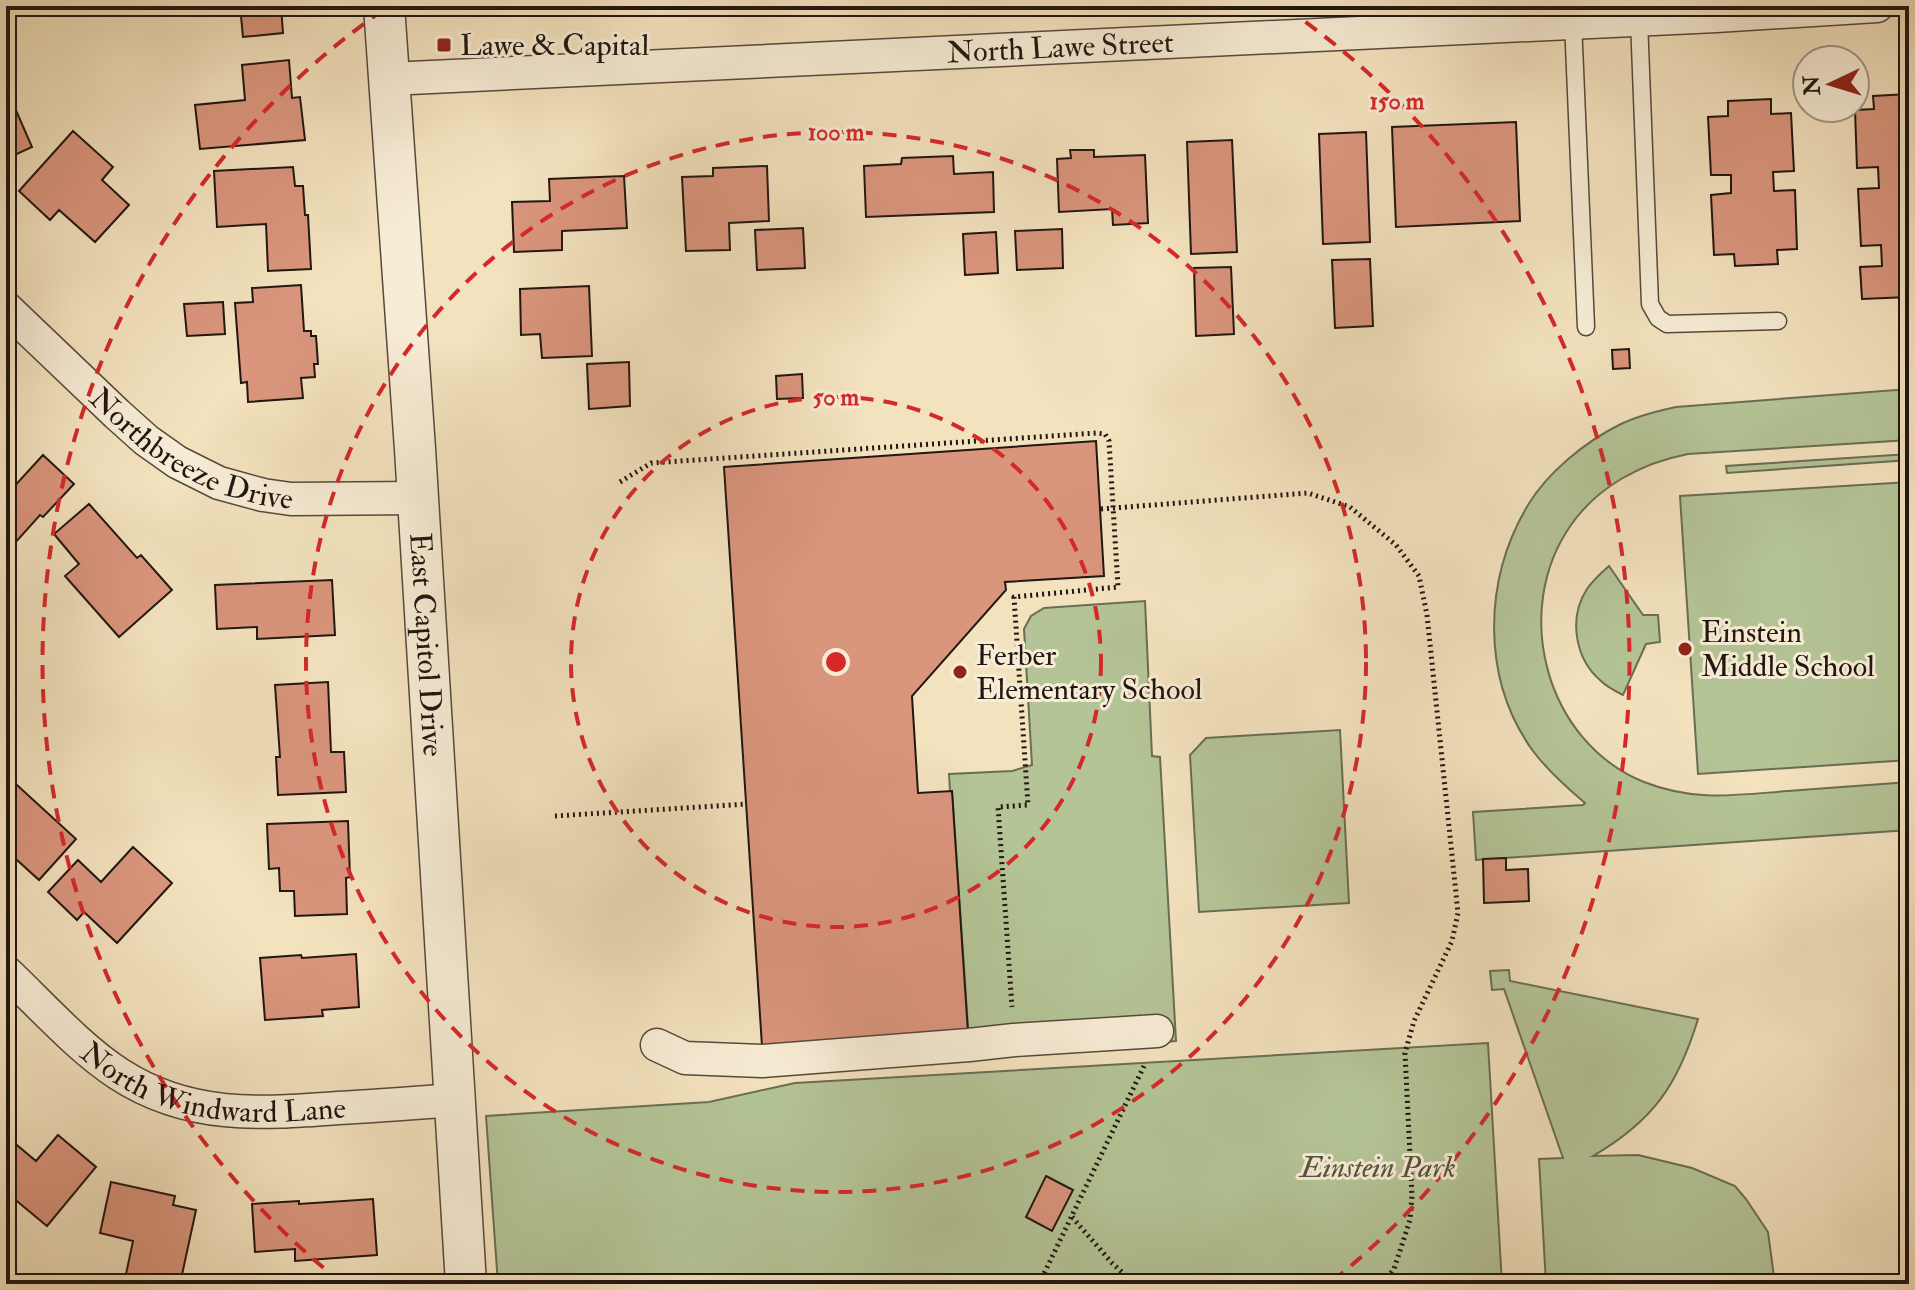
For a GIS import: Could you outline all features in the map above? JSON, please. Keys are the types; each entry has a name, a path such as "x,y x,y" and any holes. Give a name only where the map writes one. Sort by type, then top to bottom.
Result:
{"street":[{"name":"East Capitol Drive","path":"384,6 466,1284"},
{"name":"North Lawe Street","path":"389,79 1877,6"},
{"name":"Northbreeze Drive","path":"6,308 146,440 177,462 219,483 291,499 417,498"},
{"name":"North Windward Lane","path":"6,972 107,1065 161,1097 208,1109 254,1114 454,1100"},
{"path":"657,1045 685,1058 762,1061 1157,1031"}],"lane":[{"path":"1639,20 1650,304 1658,318 1667,324 1778,321"},
{"path":"1573,22 1586,327"}],"path":[{"path":"620,482 651,463 1105,434 1109,441 1118,587 1014,597 1028,805 998,807 1014,1040"},
{"path":"1101,509 1308,493 1350,507 1396,545 1419,576 1427,615 1458,913 1452,941 1414,1021 1405,1053 1412,1196 1410,1220 1394,1269 1383,1284"},
{"path":"555,816 747,804"},
{"path":"1039,1284 1146,1062 1157,1031"},
{"path":"1072,1217 1135,1284"}],"green space":[{"path":"1909,389 1909,440 1688,454 1654,463 1622,478 1582,511 1553,559 1543,595 1542,633 1548,670 1562,706 1582,737 1610,763 1644,782 1681,792 1715,796 1909,782 1909,830 1476,860 1473,812 1585,803 1533,751 1516,723 1504,693 1497,661 1494,629 1502,565 1528,505 1546,481 1568,459 1606,432 1662,410"},
{"path":"1909,454 1909,460 1727,473 1726,466"},
{"path":"1909,482 1909,760 1698,774 1680,496"},
{"path":"1609,566 1643,615 1658,615 1660,642 1646,644 1623,695 1592,672 1577,638 1581,600"},
{"path":"1145,601 1152,756 1160,757 1176,1041 970,1056 949,774 1012,771 1032,765 1024,629 1031,616 1044,608"},
{"path":"1340,730 1349,903 1199,912 1190,755 1206,738"},
{"path":"1509,970 1510,981 1698,1019 1682,1063 1660,1099 1632,1129 1593,1156 1638,1155 1692,1168 1735,1186 1768,1232 1775,1284 1546,1284 1539,1159 1563,1158 1504,989 1492,990 1490,971"},
{"name":"Einstein Park","path":"1488,1043 1502,1284 498,1284 486,1116 709,1102 795,1083"}],"building":[{"path":"6,6 45,6 43,14"},
{"path":"240,6 281,6 283,33 243,37"},
{"path":"289,60 292,98 300,97 305,140 200,149 195,105 245,100 242,65"},
{"path":"1909,94 1909,297 1862,299 1860,267 1882,266 1881,245 1861,246 1858,189 1879,188 1878,167 1857,168 1855,124 1871,124 1873,96"},
{"path":"1771,99 1771,114 1791,113 1794,171 1773,172 1774,191 1795,190 1797,249 1777,250 1778,264 1735,266 1734,254 1714,255 1711,195 1731,193 1731,175 1711,175 1708,117 1728,116 1728,101"},
{"path":"15,108 32,147 6,159 6,111"},
{"path":"1516,122 1520,221 1396,227 1392,127"},
{"path":"73,131 113,167 102,180 129,205 95,242 59,210 50,220 19,191"},
{"path":"1366,132 1370,242 1323,244 1319,134"},
{"path":"1232,140 1237,252 1191,254 1187,142"},
{"path":"1070,150 1094,150 1094,157 1145,155 1148,223 1113,225 1112,209 1059,212 1057,159 1071,158"},
{"path":"953,156 954,174 993,172 994,212 866,217 864,166 901,164 902,158"},
{"path":"767,166 769,221 729,223 730,250 686,251 682,177 713,176 713,168"},
{"path":"293,167 295,186 303,186 311,269 268,271 266,224 217,227 214,171"},
{"path":"624,176 627,228 562,231 562,250 514,252 512,202 550,201 549,179"},
{"path":"803,228 805,268 757,270 755,230"},
{"path":"1062,229 1063,268 1017,270 1015,231"},
{"path":"996,232 998,273 965,275 963,234"},
{"path":"1370,259 1373,326 1335,328 1332,260"},
{"path":"1231,267 1234,334 1196,336 1194,268"},
{"path":"301,285 304,331 311,331 311,336 316,336 318,364 314,364 315,377 301,378 303,398 248,402 247,382 241,383 235,303 253,302 252,288"},
{"path":"589,286 592,356 542,358 540,334 521,335 520,289"},
{"path":"223,302 225,334 187,336 184,304"},
{"path":"1629,349 1630,368 1613,369 1612,350"},
{"path":"629,362 630,406 589,409 587,364"},
{"path":"802,374 803,398 777,399 776,376"},
{"path":"1096,441 1104,576 1005,582 1006,590 912,696 918,793 952,791 968,1033 762,1046 724,467"},
{"path":"43,455 74,484 43,517 40,515 6,553 6,486 11,490"},
{"path":"89,504 137,558 141,555 172,590 119,637 65,576 79,564 54,534"},
{"path":"332,580 335,635 257,639 257,627 217,629 215,585"},
{"path":"328,682 331,752 344,752 346,792 278,795 276,757 280,757 275,685"},
{"path":"6,775 76,839 39,880 6,850"},
{"path":"348,821 350,877 346,878 347,914 295,916 294,891 280,891 279,868 269,869 267,824"},
{"path":"133,847 172,883 117,943 84,912 77,920 48,892 78,860 101,882"},
{"path":"1506,858 1506,870 1528,869 1529,901 1484,903 1483,859"},
{"path":"356,954 359,1007 322,1010 323,1016 265,1020 260,958"},
{"path":"58,1135 96,1167 47,1226 6,1192 6,1136 36,1161"},
{"path":"1046,1176 1073,1190 1052,1231 1026,1217"},
{"path":"111,1182 175,1196 173,1205 196,1210 180,1284 150,1284 125,1279 133,1241 100,1233"},
{"path":"373,1199 377,1255 295,1261 295,1249 255,1252 252,1204"}],"place":[{"name":"Lawe & Capital","path":"444,45"},
{"name":"Einstein Middle School","path":"1685,649"},
{"name":"Ferber Elementary School","path":"960,672"}]}
